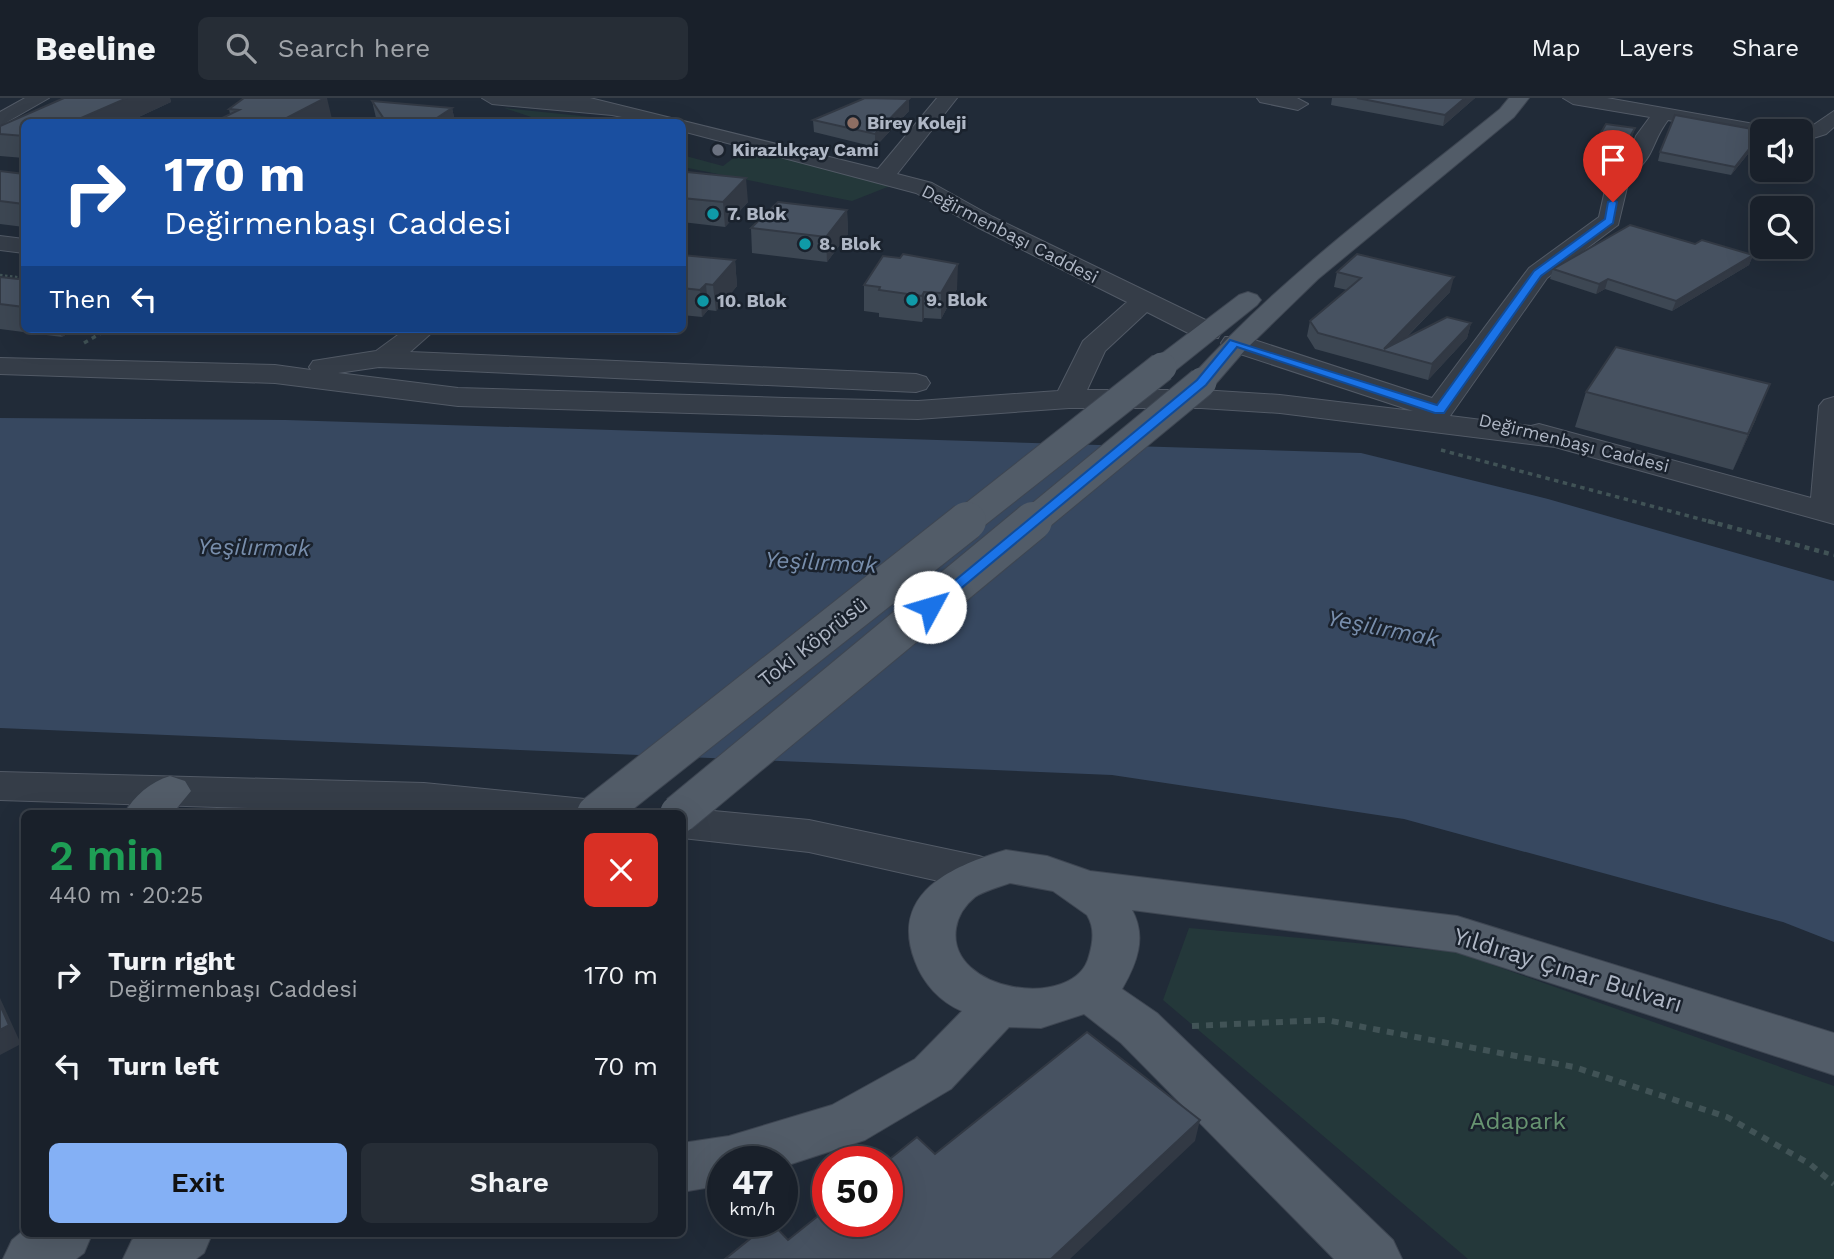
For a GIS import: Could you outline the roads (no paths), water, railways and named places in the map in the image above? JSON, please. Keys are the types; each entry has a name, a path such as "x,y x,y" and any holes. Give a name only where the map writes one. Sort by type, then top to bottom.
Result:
{"main road":[{"path":"685,810 1202,383 1221,337 1477,117 1492,98"},
{"path":"1221,337 1390,207 1507,113 1519,98"},
{"name":"Toki Köprüsü","path":"601,810 1161,367 1221,337"},
{"path":"1006,866 1035,867 1063,874 1087,887 1105,906 1116,928 1117,951 1108,974 1090,992 1063,1006 1030,1011 997,1007 967,994 944,975 932,951 930,927 938,904 956,885 979,873 1006,866"},
{"name":"Yıldıray Çınar Bulvarı","path":"1087,887 1458,934 1834,1054"},
{"path":"1090,992 1139,1028 1373,1259"},
{"path":"686,1167 729,1160 846,1124 933,1074 997,1007"},
{"path":"20,1259 35,1237"},
{"path":"32,1259 60,1237"}],"street":[{"path":"2,120 39,98"},
{"path":"492,98 602,103"},
{"path":"567,98 602,103 661,119"},
{"path":"1267,98 1298,104"},
{"path":"1573,98 1750,128"},
{"path":"919,100 944,101"},
{"path":"883,177 944,101"},
{"path":"1439,410 1538,274 1610,220 1620,172 1639,159 1646,136 1663,114"},
{"path":"1813,132 1834,117"},
{"path":"2,120 21,121"},
{"name":"Değirmenbaşı Caddesi","path":"686,126 925,188 985,222 1221,337 1439,410 1565,439 1830,513"},
{"path":"0,243 21,246"},
{"path":"1069,399 1093,347 1144,301"},
{"path":"383,359 417,333"},
{"path":"275,374 383,359 916,383"},
{"path":"0,366 275,374 458,397 918,410 1069,399 1201,399 1280,404 1565,439"},
{"path":"1830,513 1834,406"},
{"path":"0,786 158,802 425,798 545,810"},
{"path":"686,824 809,836 979,873"}],"water":[{"name":"Yeşilırmak","path":"0,418 286,420 1361,453 1548,499 1834,581 1834,942 1783,922 1404,819 1112,775 0,728"}],"place":[{"name":"Birey Koleji","path":"853,123"},
{"name":"Kirazlıkçay Cami","path":"718,150"},
{"name":"7. Blok","path":"713,214"},
{"name":"8. Blok","path":"805,244"},
{"name":"9. Blok","path":"912,300"},
{"name":"10. Blok","path":"703,301"}],"park label":[{"name":"Adapark","path":"1518,1121"}]}
